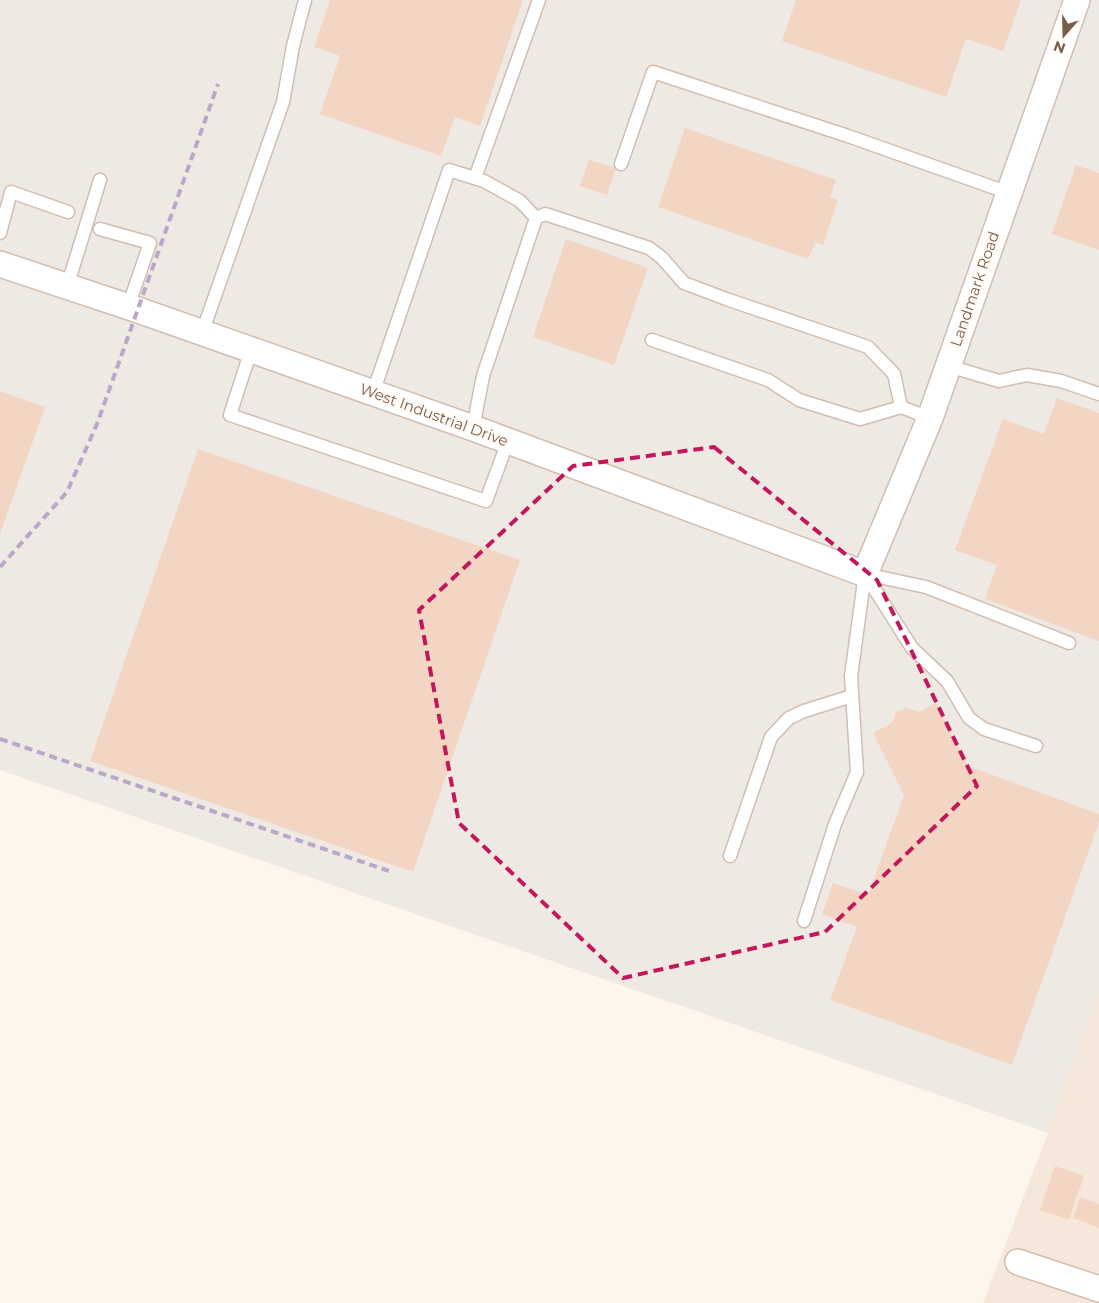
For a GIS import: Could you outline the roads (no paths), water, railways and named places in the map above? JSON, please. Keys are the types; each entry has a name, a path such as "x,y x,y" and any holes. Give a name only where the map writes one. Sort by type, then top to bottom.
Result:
{"street":[{"name":"Landmark Road","path":"865,574 930,418 1077,0"},
{"name":"West Industrial Drive","path":"0,264 373,392 865,574"},
{"path":"1018,1262 1099,1289"}],"lane":[{"path":"202,333 283,102 293,46 305,0"},
{"path":"475,178 539,0"},
{"path":"621,164 653,72 848,136 1009,193"},
{"path":"373,392 448,170 484,181 520,201 536,218"},
{"path":"67,287 100,180"},
{"path":"0,232 6,190 68,212"},
{"path":"473,428 483,376 536,218 545,214 649,248 662,258 684,282 729,300 868,347 894,374 901,407"},
{"path":"100,229 150,243 128,307"},
{"path":"652,340 768,380 799,400 860,419 901,407 930,418"},
{"path":"251,350 230,415 486,501 508,441"},
{"path":"948,366 999,381 1027,375 1061,381 1099,394"},
{"path":"865,574 926,587 1069,643"},
{"path":"804,921 835,824 858,772 850,676 865,574"},
{"path":"865,574 912,648 947,680 969,718 984,729 1036,746"},
{"path":"730,856 771,737 789,718 804,711 852,696"}],"railway":[{"path":"0,567 67,492 97,424 218,84"},
{"path":"0,739 389,871"}]}
